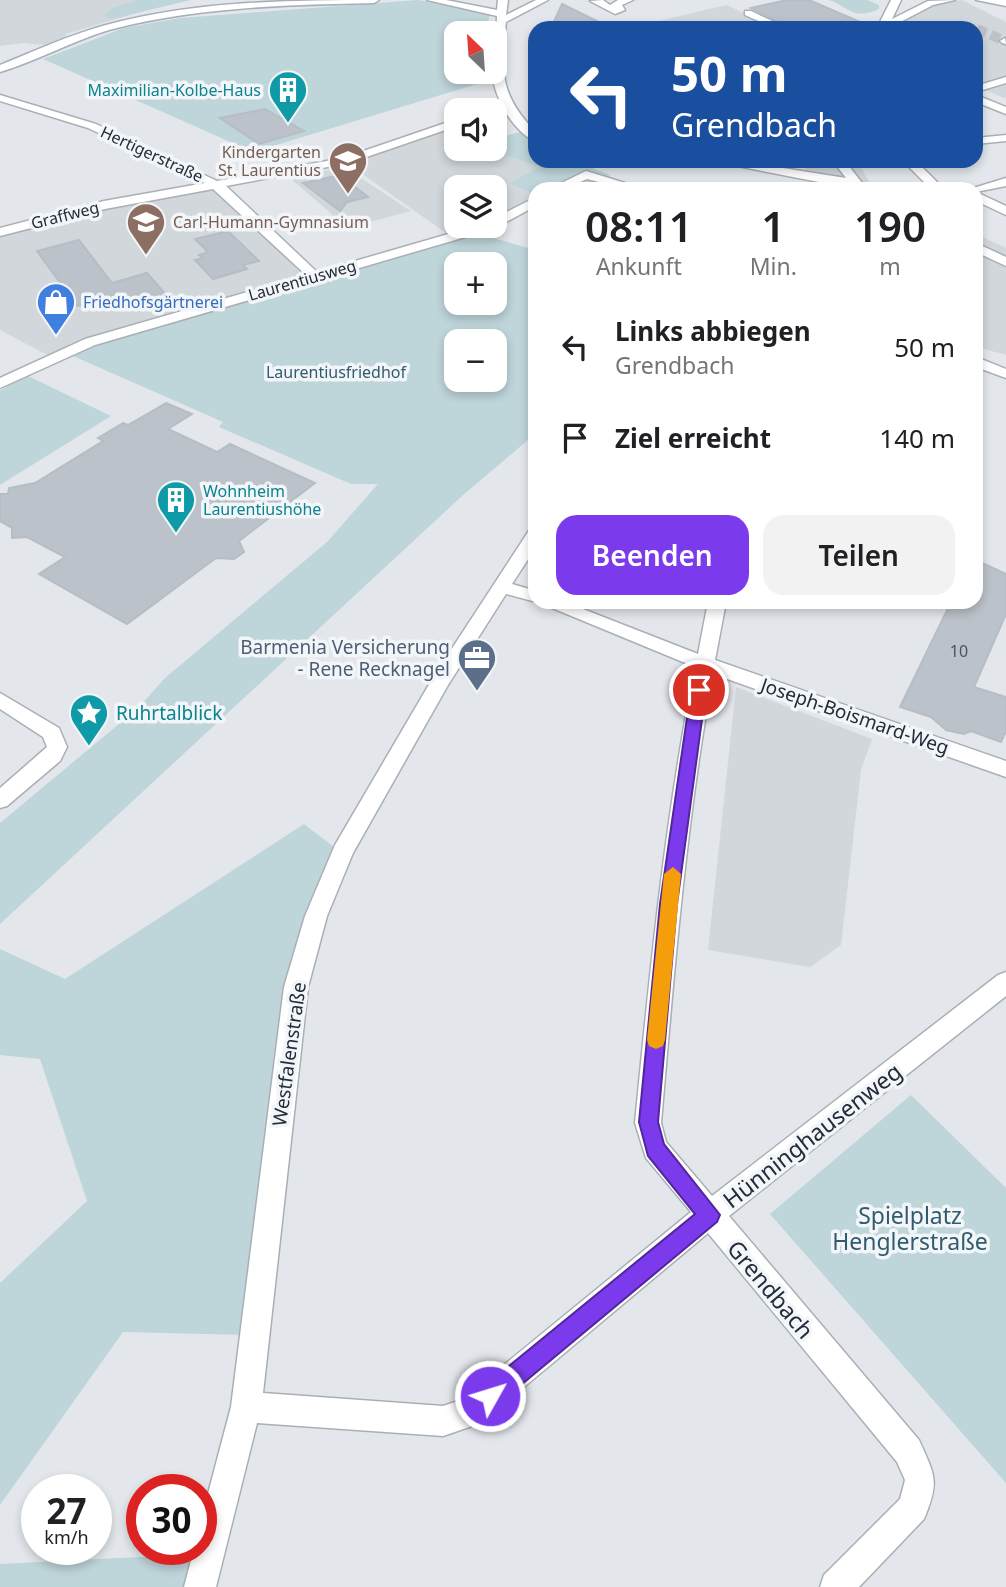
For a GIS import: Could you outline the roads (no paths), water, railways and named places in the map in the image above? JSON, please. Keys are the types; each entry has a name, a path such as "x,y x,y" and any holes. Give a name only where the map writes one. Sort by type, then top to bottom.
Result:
{"street":[{"path":"0,69 108,28 209,0"},
{"path":"108,28 182,12 255,4 374,0"},
{"path":"432,0 501,17 542,0"},
{"path":"497,98 496,77 503,0"},
{"path":"598,0 595,1 615,11 622,8 614,4 628,0"},
{"path":"886,21 896,0"},
{"path":"905,16 914,0"},
{"path":"895,21 931,3 950,0"},
{"path":"981,0 1006,3"},
{"path":"883,3 891,12"},
{"path":"753,13 768,21"},
{"path":"983,87 1006,80"},
{"name":"Hertigerstraße","path":"0,98 92,126 216,186 314,276"},
{"path":"983,101 1006,111"},
{"path":"507,115 528,132"},
{"name":"Graffweg","path":"0,232 104,205 345,161 444,127"},
{"path":"983,140 1006,138"},
{"path":"594,168 609,173 618,182"},
{"path":"742,168 768,175 825,182"},
{"path":"844,168 855,182"},
{"path":"916,168 930,182"},
{"path":"570,182 586,175 609,182"},
{"path":"983,187 1006,182"},
{"path":"983,200 1006,211"},
{"path":"507,217 528,205"},
{"name":"Laurentiusweg","path":"0,384 90,342 447,238"},
{"path":"983,250 1006,262"},
{"path":"983,364 1006,374"},
{"name":"Westfalenstraße","path":"200,1587 246,1407 296,987 316,916 343,851 500,586 528,545"},
{"path":"500,586 528,595"},
{"name":"Joseph-Boismard-Weg","path":"566,609 703,663 1006,769"},
{"name":"Grendbach","path":"715,609 703,663 668,904 648,1122 655,1149 908,1451 921,1480 912,1508 836,1587"},
{"path":"0,700 52,733 57,747 53,756 0,800"},
{"name":"Hünninghausenweg","path":"246,1407 443,1421 470,1412 709,1215 1006,982"}],"tunnel":[{"path":"983,32 1005,41"}],"place":[{"name":"Maximilian-Kolbe-Haus","path":"288,124"},
{"name":"Kindergarten St. Laurentius","path":"348,195"},
{"name":"Carl-Humann-Gymnasium","path":"146,256"},
{"name":"Friedhofsgärtnerei","path":"56,336"},
{"name":"Wohnheim Laurentiushöhe","path":"176,534"},
{"name":"Barmenia Versicherung - Rene Recknagel","path":"477,692"},
{"name":"Ruhrtalblick","path":"89,747"}],"park label":[{"name":"Laurentiusfriedhof","path":"336,372"},
{"name":"Spielplatz Henglerstraße","path":"910,1228"}]}
